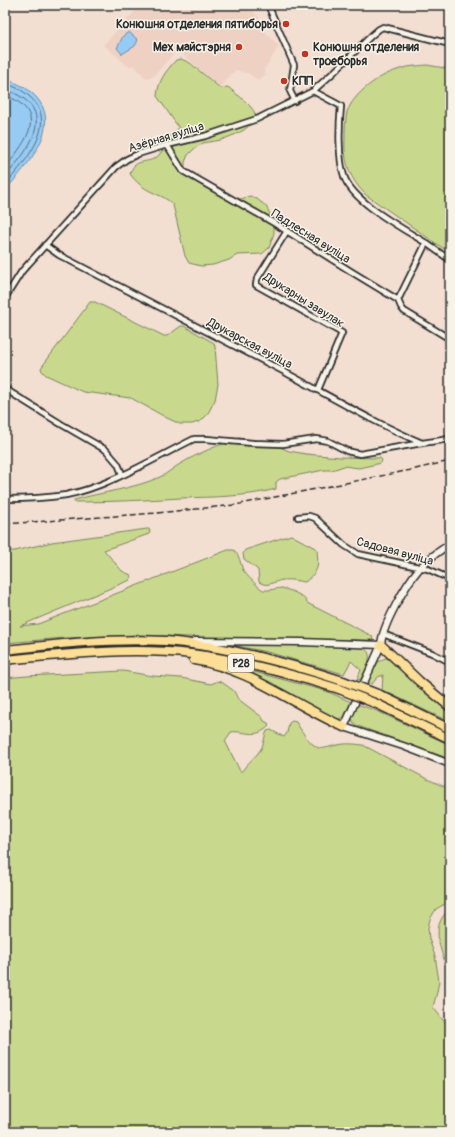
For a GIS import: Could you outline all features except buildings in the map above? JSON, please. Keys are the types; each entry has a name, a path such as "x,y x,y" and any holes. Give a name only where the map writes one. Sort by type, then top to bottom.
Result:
{"highway":[{"name":"Р28","path":"5,650 79,643 165,641 260,656 343,681 380,695 450,729"},
{"path":"381,646 450,707"},
{"path":"139,652 199,660 220,666 258,682 344,727"},
{"name":"Р28","path":"5,660 100,653 139,652 183,653 220,658 270,669 339,690 377,704 450,740"}],"street":[{"path":"268,5 294,65 290,91 294,100"},
{"name":"Азёрная вуліца","path":"5,298 22,271 116,167 127,159 167,145 205,136 256,119 313,91 372,35 383,27 388,27 450,44"},
{"path":"313,91 341,106 341,154 344,177 349,186 372,208 450,260"},
{"name":"Падлесная вуліца","path":"167,145 183,171 287,232 398,300 404,311 450,339"},
{"name":"Друкарны завулак","path":"287,232 257,279 256,285 342,333 318,390"},
{"path":"398,300 426,243"},
{"name":"Друкарская вуліца","path":"45,245 59,255 399,433 422,443"},
{"path":"5,389 106,450 116,460 122,474"},
{"path":"5,499 25,499 66,495 93,487 194,439 283,444 316,439 328,441 347,451 360,454 450,439"},
{"name":"Садовая вуліца","path":"298,517 309,516 315,518 344,545 358,554 381,558 437,572 450,579"},
{"path":"450,544 419,568 399,600 383,634 381,646 344,727 403,746 450,764"},
{"path":"383,634 432,653 450,662"},
{"path":"165,641 301,642 381,646"}],"shaded area":[{"path":"141,5 247,5 260,18 256,22 279,46 264,70 266,75 257,80 249,74 236,70 220,87 177,50 154,76 146,78 133,65 129,67 103,45"}],"green space":[{"path":"181,59 190,63 220,88 228,87 253,109 257,119 244,130 221,140 203,143 195,148 188,155 185,162 185,171 220,194 241,199 250,196 266,206 274,223 274,233 269,248 262,254 237,255 229,260 213,265 201,266 189,263 185,256 173,205 166,199 143,187 130,174 132,168 138,163 151,160 159,155 168,138 179,128 157,96 159,86 166,72 176,60"},
{"path":"427,65 450,69 450,253 366,195 360,189 349,170 345,148 346,115 355,98 382,76 412,66"},
{"path":"90,302 95,302 164,336 167,336 181,326 184,326 214,343 218,384 215,400 207,415 201,421 192,424 180,424 131,398 83,392 46,375 42,371 41,368"},
{"path":"239,438 268,442 289,451 306,454 380,458 382,460 381,463 359,468 344,466 332,470 324,470 280,479 276,482 276,489 253,494 217,497 74,502 74,500 128,487 163,476 180,464 201,453"},
{"path":"149,529 149,534 104,550 122,571 131,575 130,580 20,626 38,624 228,550 234,550 239,557 244,572 263,590 282,588 296,593 306,600 307,603 372,636 373,640 216,638 140,635 64,638 5,643 5,551 15,551 52,542"},
{"path":"291,535 317,549 318,564 316,571 305,582 286,580 262,584 259,582 258,570 244,559 243,554 245,550"},
{"path":"227,644 360,647 368,652 369,661 360,680 357,679 361,670 351,661 344,674 267,652"},
{"path":"385,658 390,659 416,684 450,710 450,722 382,690 383,675 378,677 372,684 367,682 378,662"},
{"path":"224,664 326,691 351,702 343,717 339,719 332,717"},
{"path":"123,671 153,676 181,678 211,684 218,681 234,691 238,699 262,717 269,726 255,734 231,732 225,741 240,771 242,771 257,755 263,745 267,731 271,730 284,737 287,733 289,723 292,721 296,722 311,743 319,748 341,744 363,745 427,779 450,789 450,901 436,909 430,919 428,928 429,939 435,956 439,981 433,1007 450,1029 450,1132 5,1132 5,678"},
{"path":"357,704 377,711 450,745 450,759 358,726 353,722 352,717"},
{"path":"450,910 450,976 441,950 438,932 439,924 443,916"}],"water":[{"path":"129,32 138,40 135,46 122,54 117,48 123,36"},
{"path":"5,80 20,85 32,93 42,105 46,118 40,144 23,170 5,191"}],"railway":[{"path":"5,524 157,513 235,505 450,461"}],"place":[{"name":"Конюшня отделения пятиборья","path":"286,24"},
{"name":"Мех майстэрня","path":"239,47"},
{"name":"Конюшня отделения троеборья","path":"305,54"},
{"name":"КПП","path":"284,81"}]}
